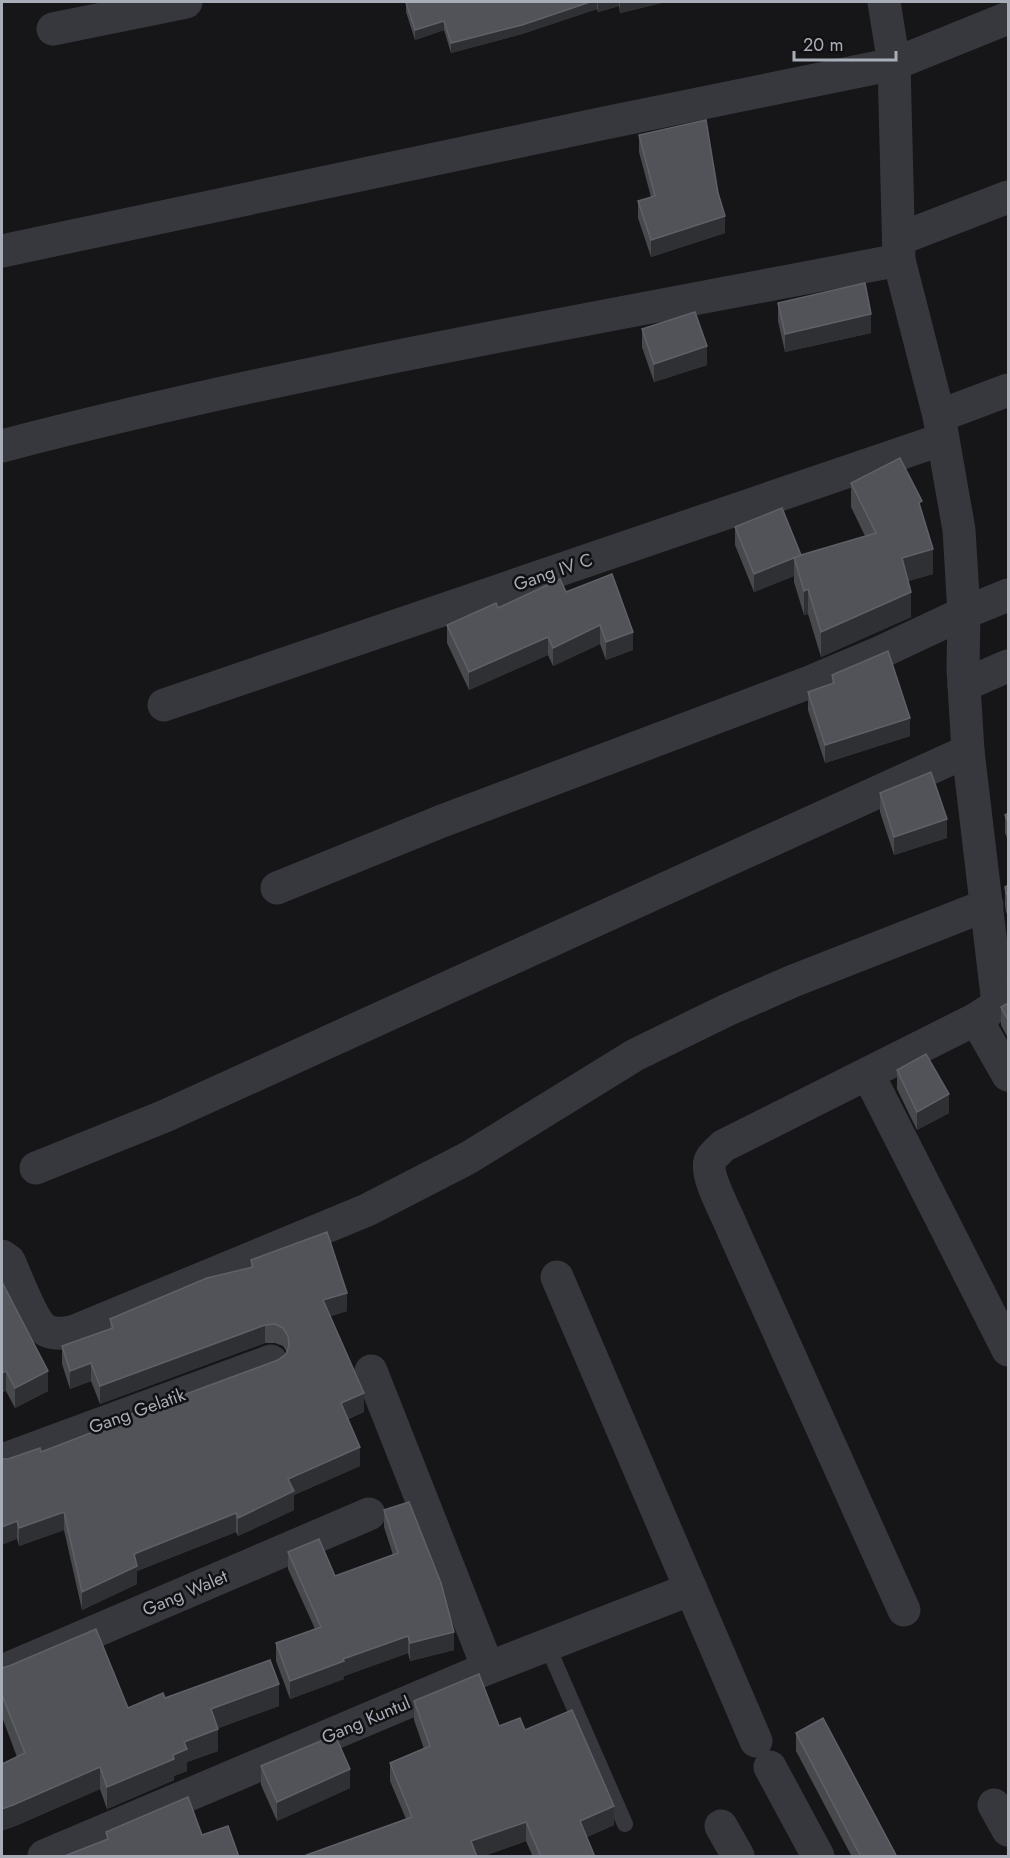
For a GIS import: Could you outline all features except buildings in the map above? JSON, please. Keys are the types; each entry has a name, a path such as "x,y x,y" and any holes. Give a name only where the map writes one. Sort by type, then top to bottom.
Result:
{"street":[{"path":"53,29 186,2"},
{"path":"884,2 894,64 899,249 941,427 959,531 968,751 987,905 994,1007 1008,1075"},
{"path":"2,251 894,64 1008,18"},
{"path":"2,446 102,420 899,249 1008,197"},
{"name":"Gang IV C","path":"164,705 941,427 1008,390"},
{"path":"278,888 453,817 810,682 1008,595"},
{"path":"964,685 1008,666"},
{"path":"36,1168 165,1116 968,751"},
{"path":"2,1256 9,1261 36,1318 45,1330 58,1334 75,1331 367,1210 468,1158 636,1055 727,1010 793,981 987,905"},
{"path":"904,1610 738,1241 709,1168 711,1158 723,1146 868,1074 994,1007"},
{"path":"868,1074 1008,1350"},
{"path":"557,1277 763,1754 818,1857"},
{"name":"Gang Gelatik","path":"2,1460 271,1361"},
{"path":"371,1371 488,1668"},
{"name":"Gang Walet","path":"2,1671 369,1514"},
{"name":"Gang Kuntul","path":"44,1857 488,1668 691,1589"},
{"path":"721,1826 738,1857"}],"lane":[{"path":"547,1645 625,1824"}]}
